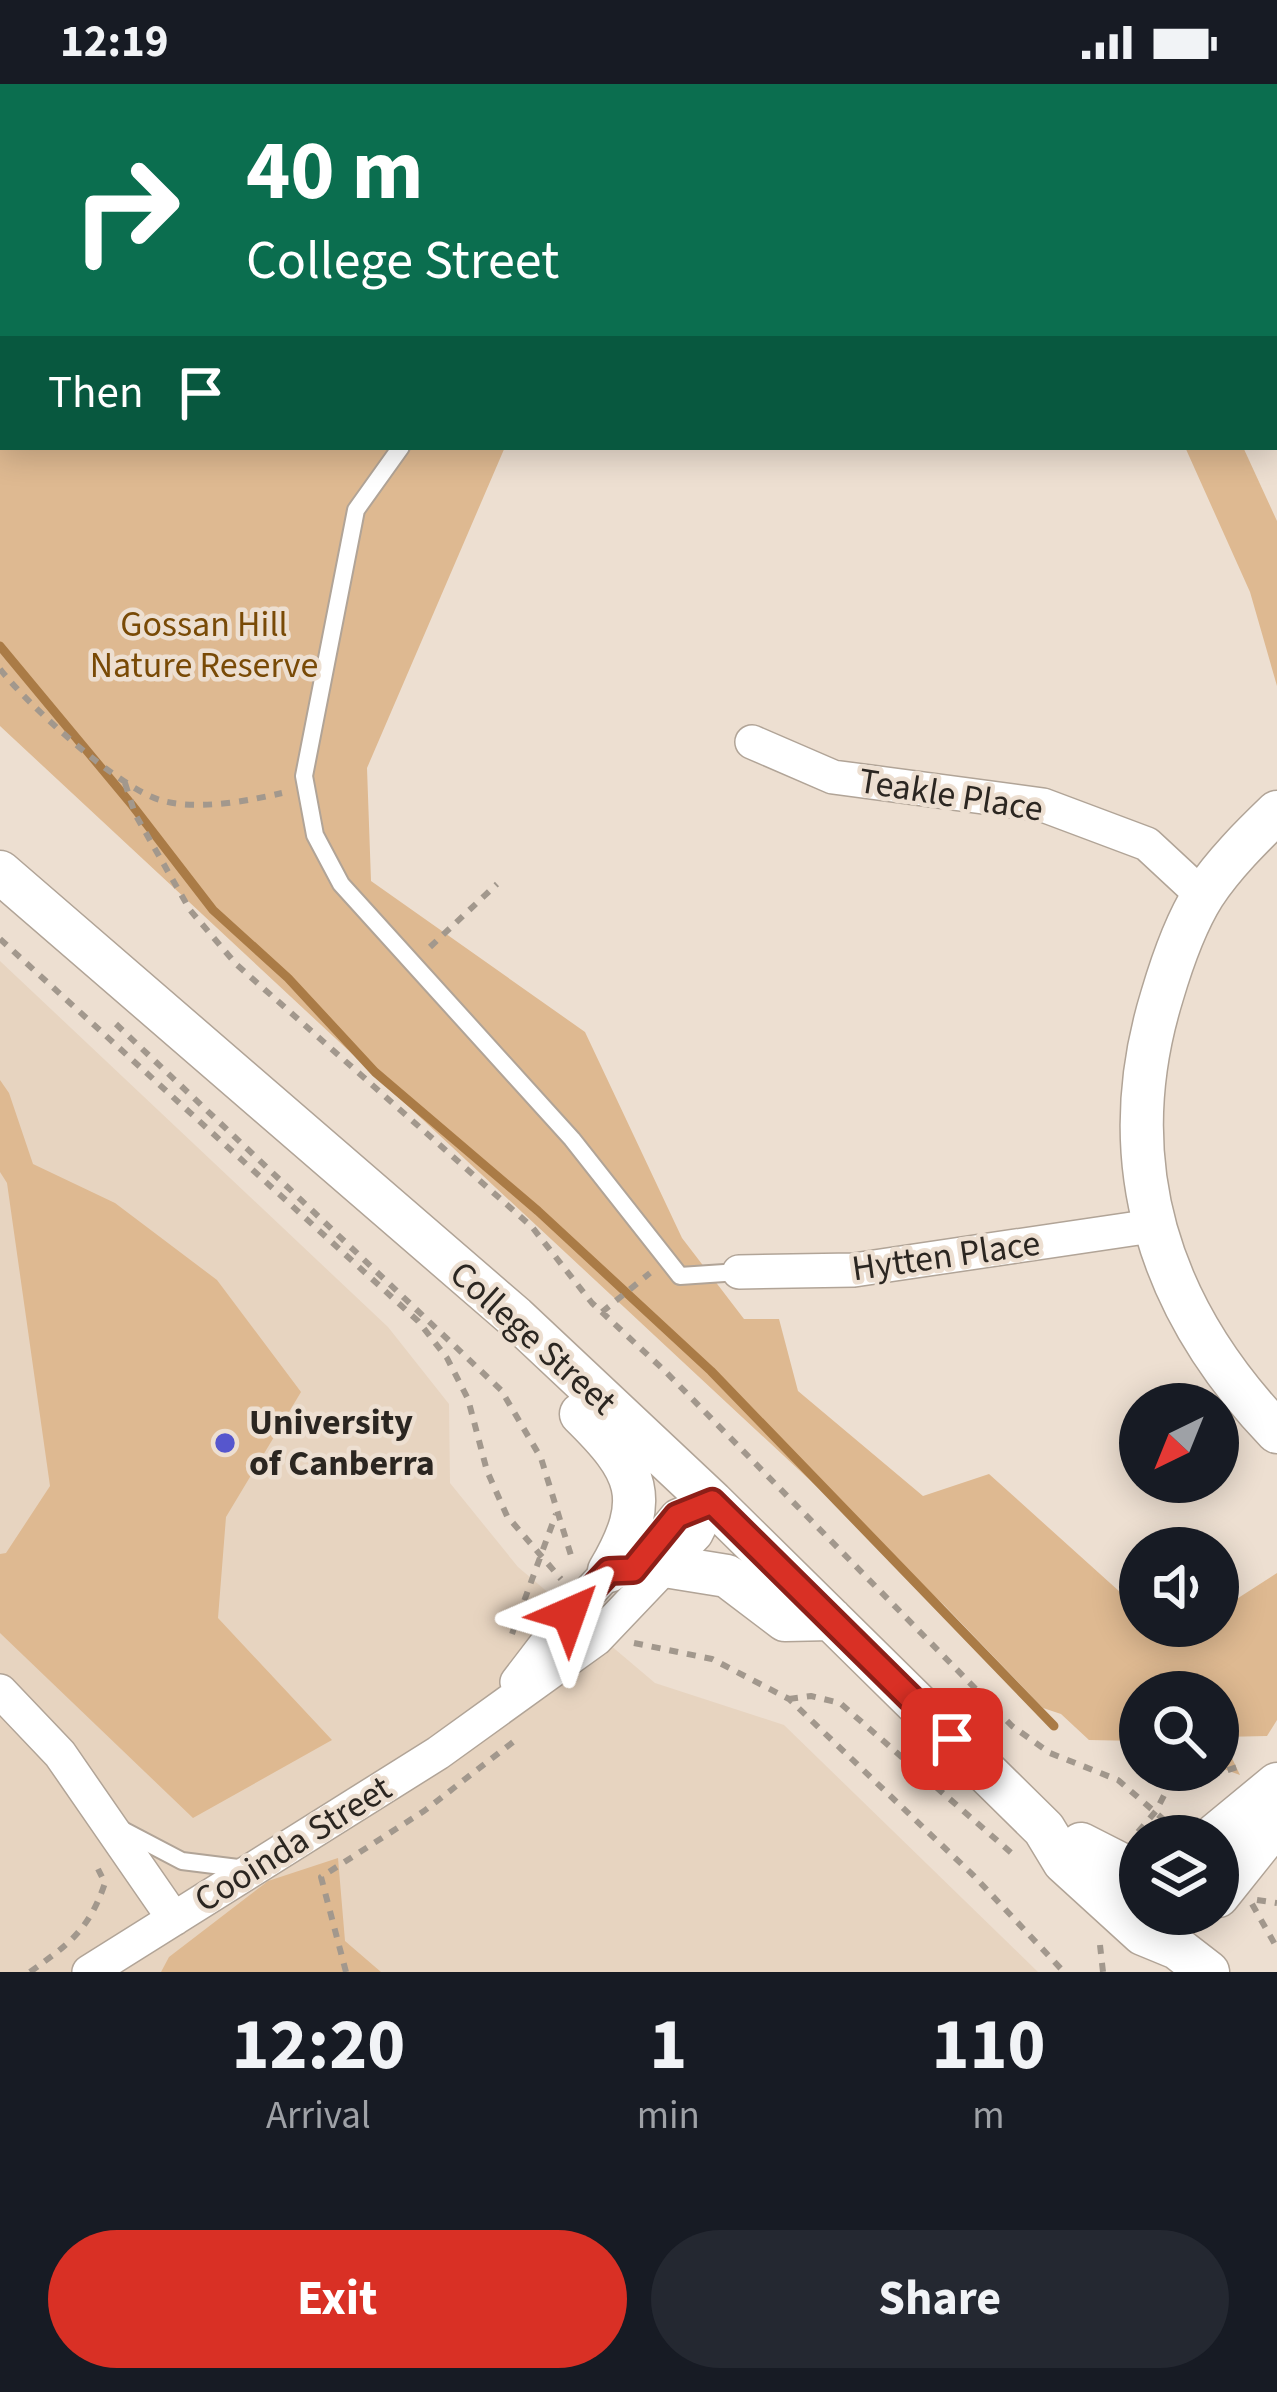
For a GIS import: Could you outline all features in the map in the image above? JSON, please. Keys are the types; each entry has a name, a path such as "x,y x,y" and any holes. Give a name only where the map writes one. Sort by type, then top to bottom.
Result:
{"street":[{"name":"Teakle Place","path":"752,742 833,777 1043,805 1148,844 1203,896"},
{"path":"1277,812 1244,844 1203,896 1171,966 1149,1038 1139,1111 1152,1226 1179,1297 1234,1388 1277,1432"},
{"name":"College Street","path":"0,872 515,1317 712,1502 1064,1862 1143,1934 1181,1944"},
{"name":"Hytten Place","path":"739,1272 854,1270 1152,1226"},
{"path":"515,1317 528,1361 610,1442 631,1473 635,1507 627,1540 586,1580"},
{"name":"Cooinda Street","path":"89,1972 438,1753 596,1639 696,1534 712,1502"},
{"name":"Cooinda Street","path":"494,1712 569,1614 586,1580 633,1570 677,1516 712,1502"},
{"path":"665,1566 727,1576 784,1619 831,1619"},
{"path":"0,1691 60,1754 174,1919"},
{"path":"1230,1815 1262,1774"},
{"path":"1239,1870 1277,1822"},
{"path":"1050,1846 1119,1867"},
{"name":"College Street","path":"1050,1846 1119,1886"}],"lane":[{"path":"399,450 356,510 304,776 315,835 341,884 572,1139 680,1276 739,1272"},
{"path":"107,1822 182,1861 251,1870"}],"path":[{"path":"0,669 18,692 125,783 162,801 235,803 306,788"},
{"path":"125,783 135,814 190,910 236,964 532,1227 602,1312 1012,1726 1050,1753 1118,1780 1160,1815"},
{"path":"412,965 497,884"},
{"path":"0,939 418,1321 447,1358 468,1400 487,1471 507,1516 539,1556 586,1580"},
{"path":"103,1012 501,1390 541,1458 556,1514 586,1580"},
{"path":"602,1312 667,1259"},
{"path":"539,1556 556,1514"},
{"path":"651,1643 712,1659 789,1699 974,1876 1064,1972"},
{"path":"789,1699 811,1696 840,1703 1050,1846"},
{"path":"1156,1811 1166,1791"},
{"path":"30,1972 76,1938 95,1912 105,1883 94,1862"},
{"path":"321,1877 346,1972"},
{"path":"1258,1910 1277,1948"},
{"path":"1102,1972 1096,1930 1112,1944"}],"shaded area":[{"name":"University of Canberra","path":"0,961 388,1327 449,1404 450,1483 518,1567 655,1683 784,1725 1038,1972 0,1972"}],"green space":[{"name":"Gossan Hill Nature Reserve","path":"0,450 504,450 367,768 371,881 585,1032 682,1238 744,1319 779,1319 798,1391 923,1496 989,1474 1119,1591 1119,1647 1239,1647 1239,1597 1277,1573 1277,1720 1267,1736 1239,1737 1239,1671 1119,1671 1119,1741 1089,1740 1061,1714 1043,1708 944,1605 0,726"},
{"path":"1186,450 1244,450 1277,521 1277,686 1250,592"},
{"path":"0,1080 9,1093 33,1164 115,1203 217,1280 301,1392 226,1517 218,1618 332,1740 193,1818 0,1633 0,1554 6,1553 50,1486 7,1183 0,1172"},
{"path":"338,1858 345,1941 381,1972 161,1972 169,1957 268,1881"}],"waterway":[{"path":"0,646 213,910 288,978 375,1072 538,1211 711,1371 1054,1726"}],"place":[{"name":"University of Canberra","path":"225,1443"}],"route":[{"path":"569,1614 609,1571 633,1570 677,1516 712,1502 952,1739"}]}
